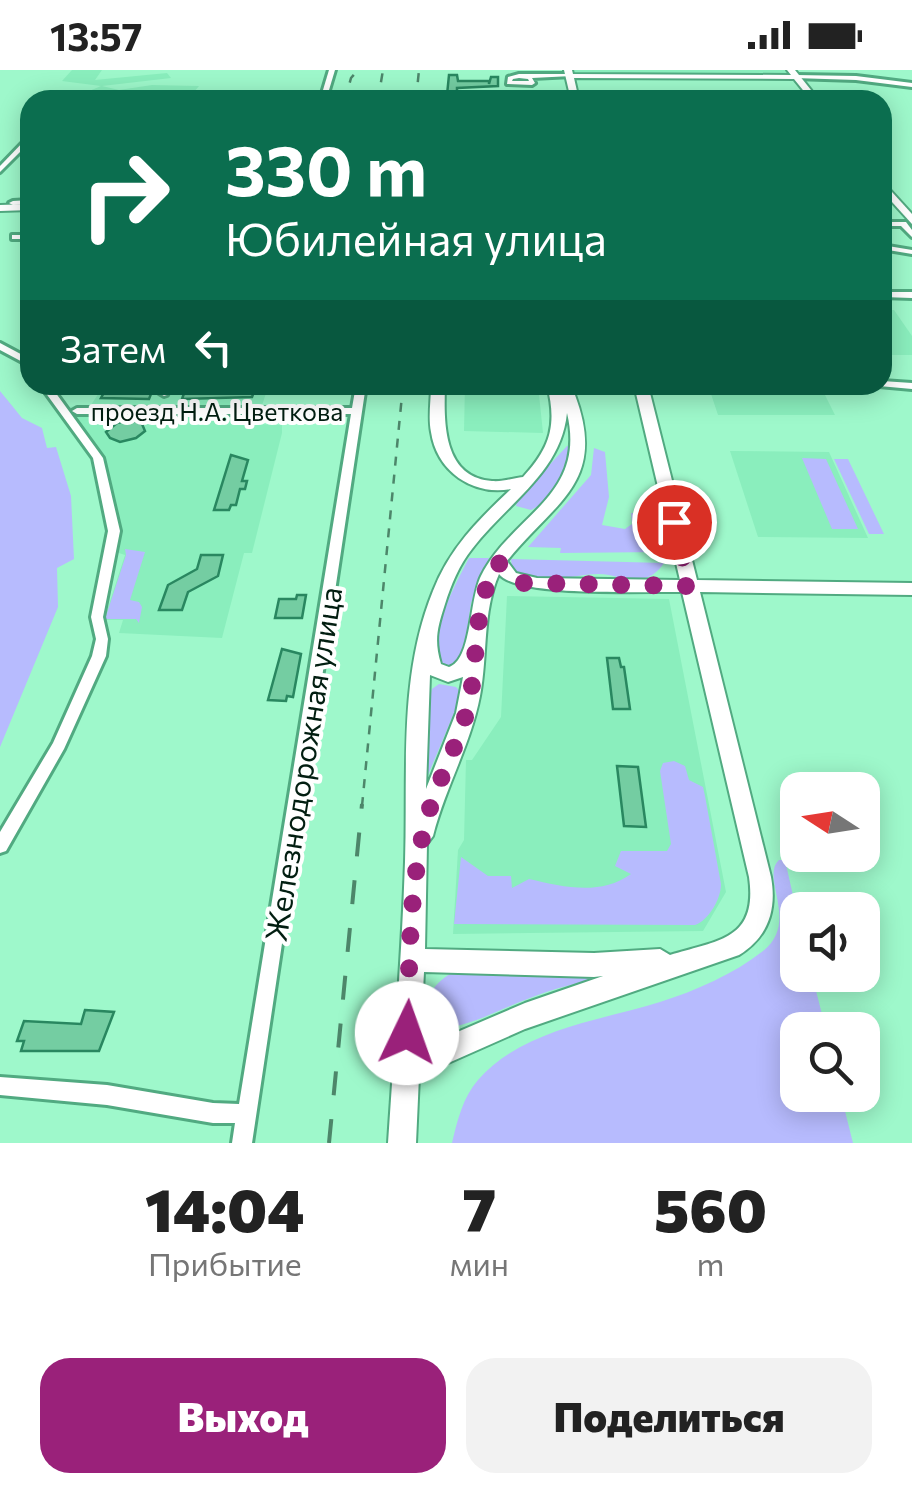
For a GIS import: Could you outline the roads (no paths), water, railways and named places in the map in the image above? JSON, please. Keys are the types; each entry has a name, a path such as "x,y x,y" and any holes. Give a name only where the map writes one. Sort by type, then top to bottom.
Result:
{"main road":[{"path":"568,73 794,74"},
{"path":"892,196 912,220"},
{"path":"438,395 438,436 455,470 471,481 491,487 510,486 530,476"},
{"path":"402,1143 416,860 414,800 427,639 452,566 485,523 547,458 562,431 563,415 557,395"},
{"path":"416,860 434,791 466,712 482,598 498,562 559,493 575,466 578,433 567,395"},
{"path":"405,1069 520,1015 745,939 760,920 764,897 643,395"},
{"path":"485,523 511,516 519,522 520,535"},
{"path":"498,562 510,577 524,583 912,588"},
{"path":"427,639 429,663 443,674 464,670 476,647"},
{"path":"410,960 594,965 689,959"}],"street":[{"path":"550,76 532,84 509,82 519,76 568,73"},
{"path":"794,74 891,79 912,76"},
{"path":"519,76 530,78 532,84"},
{"path":"891,79 912,85"},
{"path":"0,170 20,148"},
{"path":"892,224 903,224 912,235"},
{"path":"15,236 20,236"},
{"path":"0,846 64,735 96,665 102,639 97,617 114,525 98,458 52,395"},
{"name":"Железнодорожная улица","path":"242,1143 359,395"},
{"name":"проезд Н.А. Цветкова","path":"78,410 357,411"},
{"path":"0,1086 106,1094 213,1113 247,1114"}],"railway":[{"path":"348,90 358,70"},
{"path":"380,90 383,70"},
{"path":"417,90 419,70"},
{"path":"362,806 402,395"},
{"path":"329,1143 362,804"}]}
